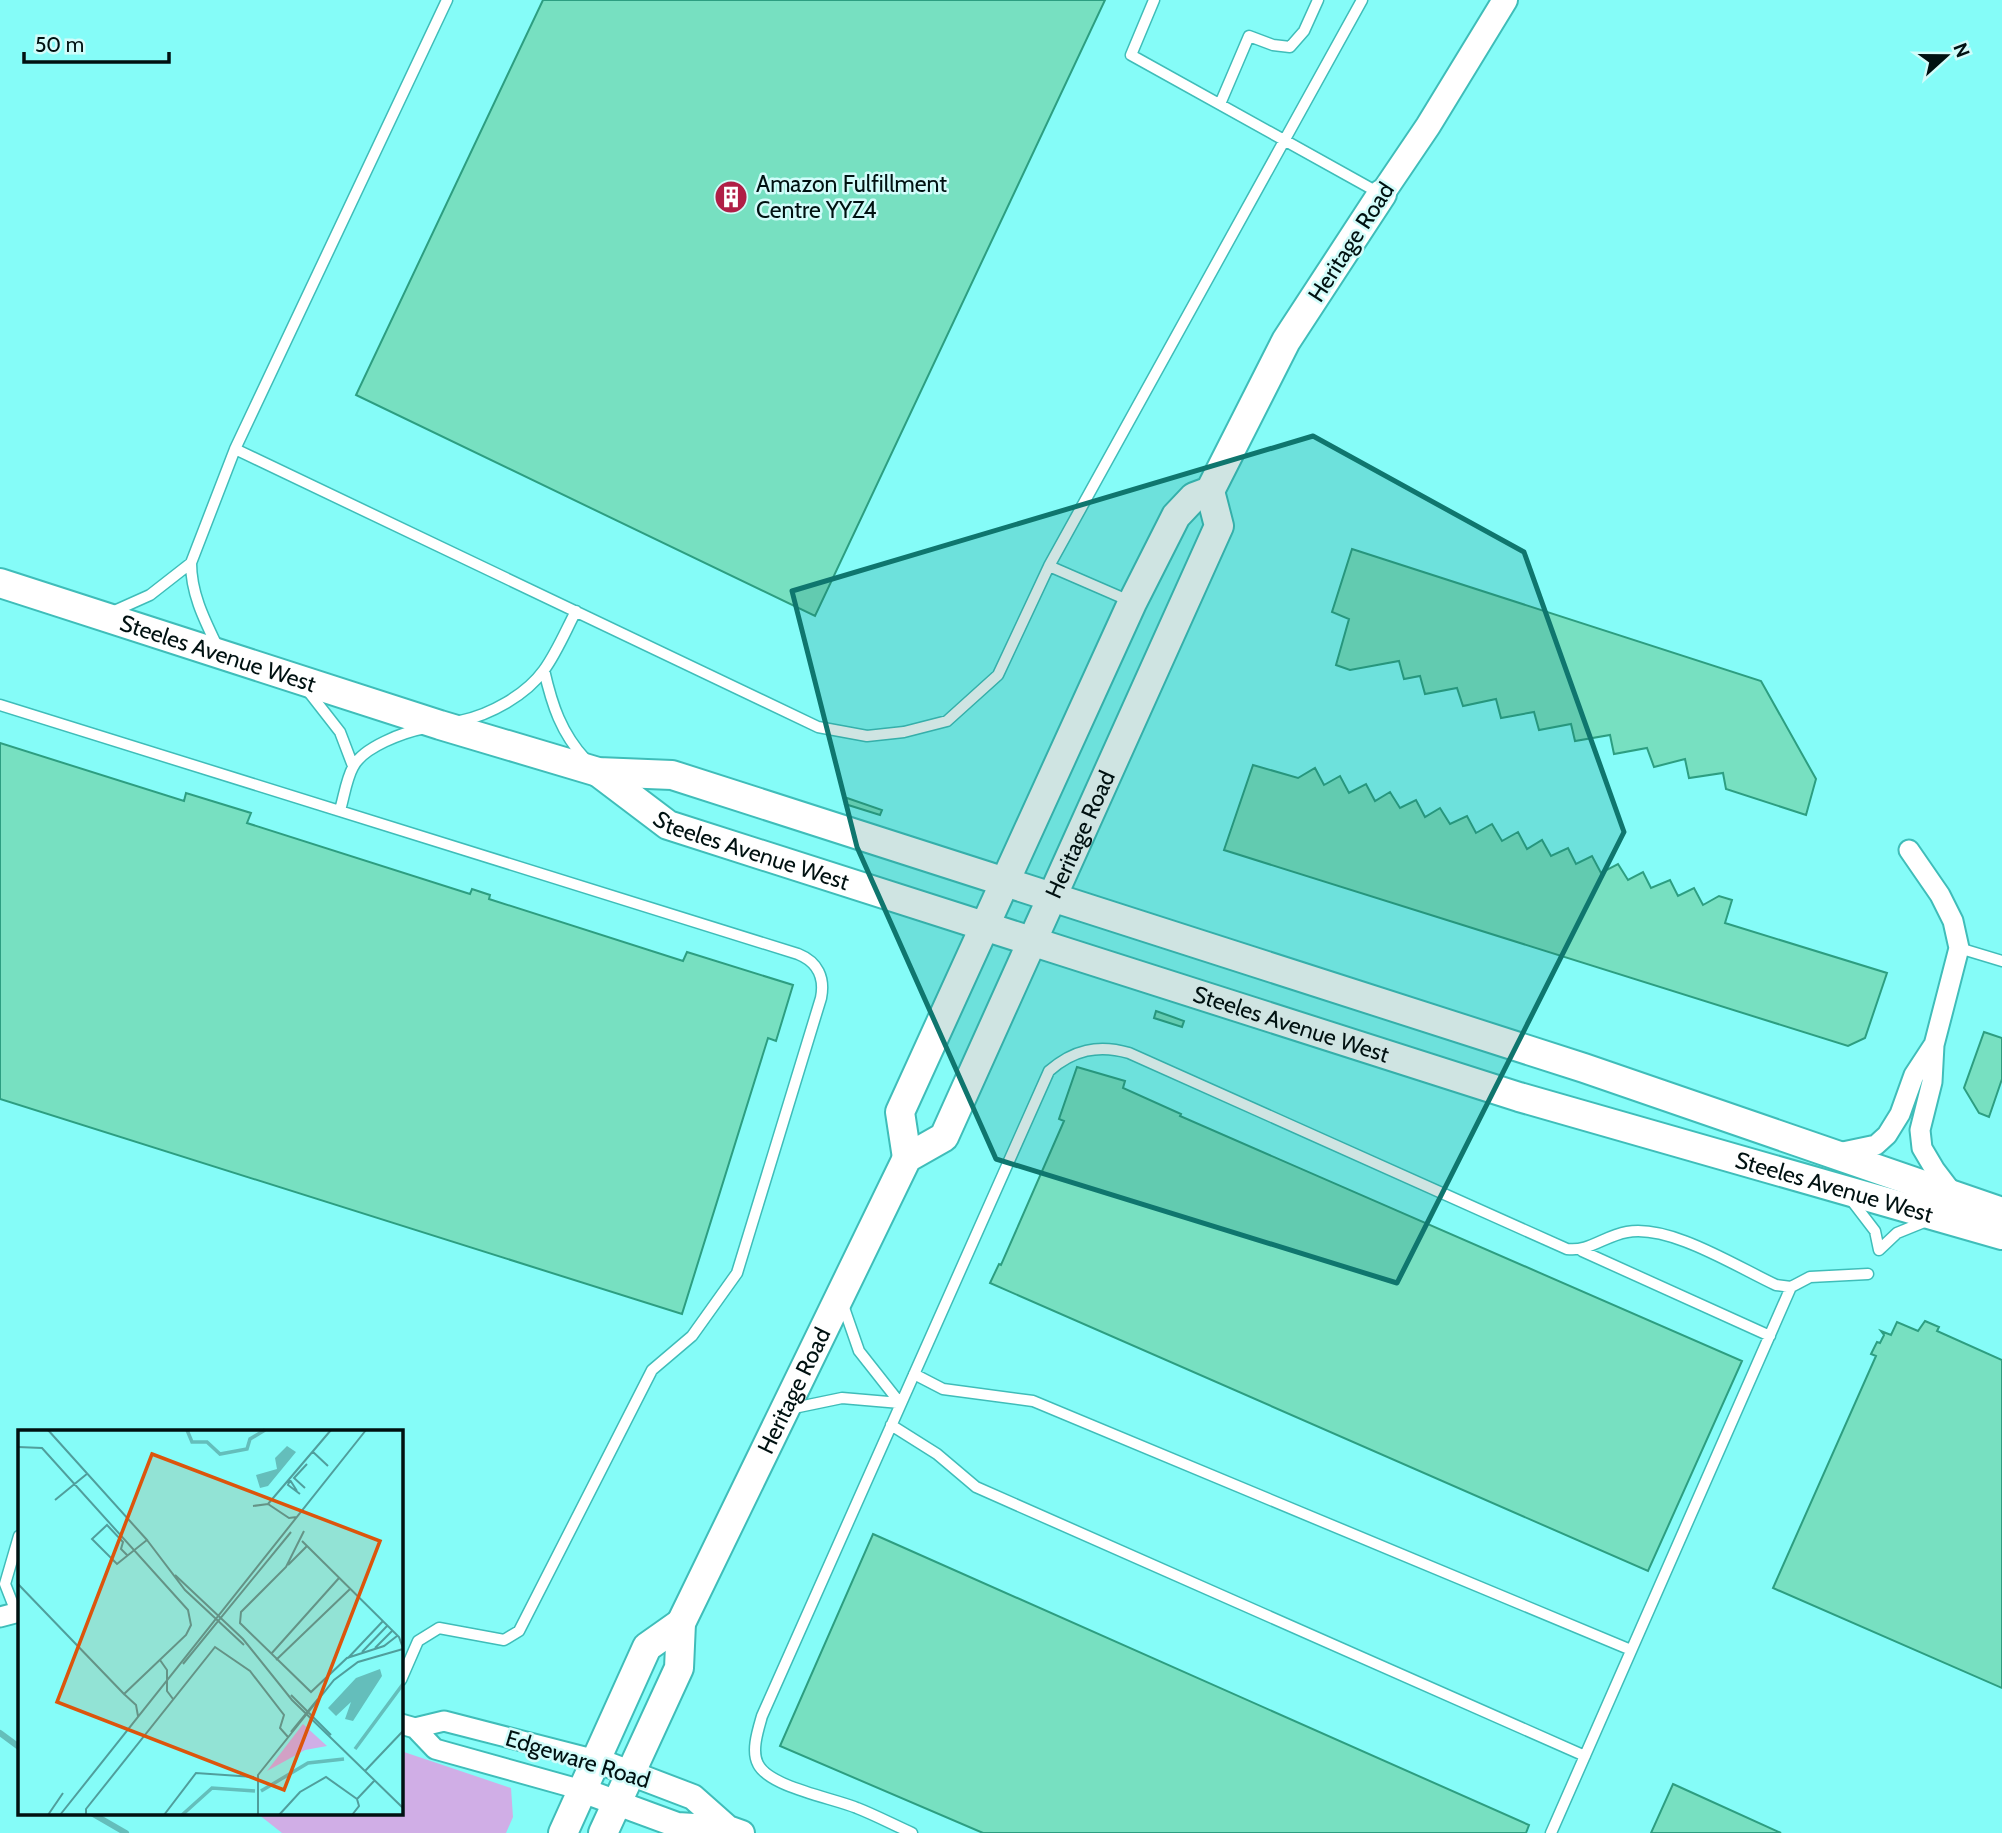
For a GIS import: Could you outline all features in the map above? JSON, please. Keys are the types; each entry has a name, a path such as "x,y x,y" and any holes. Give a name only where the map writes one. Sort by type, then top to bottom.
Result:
{"main road":[{"name":"Heritage Road","path":"907,1158 944,1137 1219,526 1210,491 1286,341 1382,194"},
{"name":"Heritage Road","path":"603,1833 679,1668 681,1623 907,1158 900,1112 1003,883 1132,603 1176,516 1194,497 1210,491"},
{"name":"Steeles Avenue West","path":"0,583 440,725 598,772 672,775 1572,1064 1830,1154 1949,1207 2002,1236"},
{"name":"Steeles Avenue West","path":"598,772 668,825 1519,1097 1839,1188 1949,1207 2002,1212"},
{"name":"Heritage Road","path":"563,1833 647,1647 681,1623"}],"street":[{"name":"Heritage Road","path":"1382,194 1428,126 1505,0"},
{"path":"1909,849 1940,895 1953,921 1959,948 1934,1045 1932,1082 1921,1116 1923,1148 1935,1170 1949,1207"},
{"path":"1830,1154 1876,1145 1887,1135 1900,1114 1914,1075 1934,1045"},
{"name":"Edgeware Road","path":"408,1726 444,1721 596,1760 693,1797 735,1831"},
{"name":"Edgeware Road","path":"408,1726 435,1749 582,1790 677,1825 735,1831"}],"lane":[{"path":"221,655 201,614 191,576 191,563 235,449 447,0"},
{"path":"1154,0 1131,55 1382,194"},
{"path":"1220,104 1249,36 1273,45 1290,47 1304,32 1318,0"},
{"path":"235,449 818,727 867,736 947,721 998,675 1049,566 1362,0"},
{"path":"103,616 150,595 191,563"},
{"path":"1049,566 1132,603"},
{"path":"340,810 354,765 389,740 408,731 470,719 497,708 523,691 544,670 576,611"},
{"path":"544,670 552,709 571,744 598,772"},
{"path":"296,678 320,703 340,732 354,765"},
{"path":"0,705 798,954 817,968 824,986 737,1273 692,1336 652,1370 519,1631 504,1640 439,1628 418,1641 402,1678"},
{"path":"1959,948 2002,961"},
{"path":"912,1833 856,1807 776,1780 758,1766 755,1755 762,1716 1049,1071 1062,1059 1081,1051 1108,1047 1129,1053 1567,1249 1582,1251 1770,1336"},
{"path":"1839,1188 1865,1215 1875,1231 1879,1250 1897,1233 1949,1207"},
{"path":"1582,1251 1626,1231 1648,1230 1669,1235 1776,1285 1791,1287 1810,1277 1868,1273"},
{"path":"1551,1833 1791,1287"},
{"path":"840,1297 859,1351 900,1403"},
{"path":"915,1374 943,1389 1033,1401 1631,1650"},
{"path":"785,1409 842,1398 900,1403"},
{"path":"891,1425 937,1454 976,1487 1585,1756"},
{"path":"5,1584 18,1539"},
{"path":"0,1568 12,1614"}],"highlighted area":[{"path":"1313,436 1524,552 1624,832 1397,1283 996,1159 857,847 792,591"}],"shaded area":[{"path":"402,1751 511,1788 513,1817 506,1833 282,1833 259,1815 402,1815"}],"building":[{"name":"Amazon Fulfillment Centre YYZ4","path":"543,0 1105,0 815,616 356,395"},
{"path":"1352,549 1761,681 1816,779 1806,815 1726,789 1723,773 1689,778 1685,759 1654,767 1647,748 1614,754 1610,735 1575,741 1571,724 1539,730 1534,712 1501,718 1496,699 1463,706 1457,688 1425,694 1420,676 1404,679 1399,661 1350,670 1336,665 1349,619 1332,612"},
{"path":"0,743 184,801 186,793 251,813 247,823 470,894 472,889 490,895 489,899 683,961 687,952 793,985 776,1041 768,1038 682,1314 0,1099"},
{"path":"1253,765 1298,778 1315,768 1324,785 1340,776 1349,793 1366,784 1375,801 1390,792 1400,808 1416,800 1425,817 1440,808 1450,824 1467,816 1476,833 1492,824 1502,841 1518,832 1527,849 1542,840 1551,856 1568,848 1576,864 1592,856 1601,873 1618,864 1628,880 1643,872 1651,888 1670,880 1678,896 1694,888 1703,905 1719,896 1732,900 1725,923 1887,973 1865,1038 1848,1046 1224,850"},
{"path":"847,798 882,810 880,815 845,804"},
{"path":"1156,1011 1184,1021 1182,1027 1154,1018"},
{"path":"1984,1032 2002,1038 2002,1079 1989,1117 1979,1113 1964,1088"},
{"path":"1077,1067 1125,1081 1123,1088 1181,1114 1180,1116 1742,1361 1648,1571 990,1283 999,1264 1001,1265 1064,1121 1059,1119"},
{"path":"1925,1321 1939,1327 1937,1331 2002,1360 2002,1688 1773,1588 1876,1356 1871,1354 1884,1335 1881,1331 1891,1335 1897,1322 1918,1331"},
{"path":"873,1534 1529,1825 1526,1833 983,1833 780,1746"},
{"path":"1673,1784 1781,1833 1651,1833"}],"waterway":[{"path":"0,1733 18,1746"},
{"path":"95,1815 126,1833"}],"place":[{"name":"Amazon Fulfillment Centre YYZ4","path":"731,197"}]}
